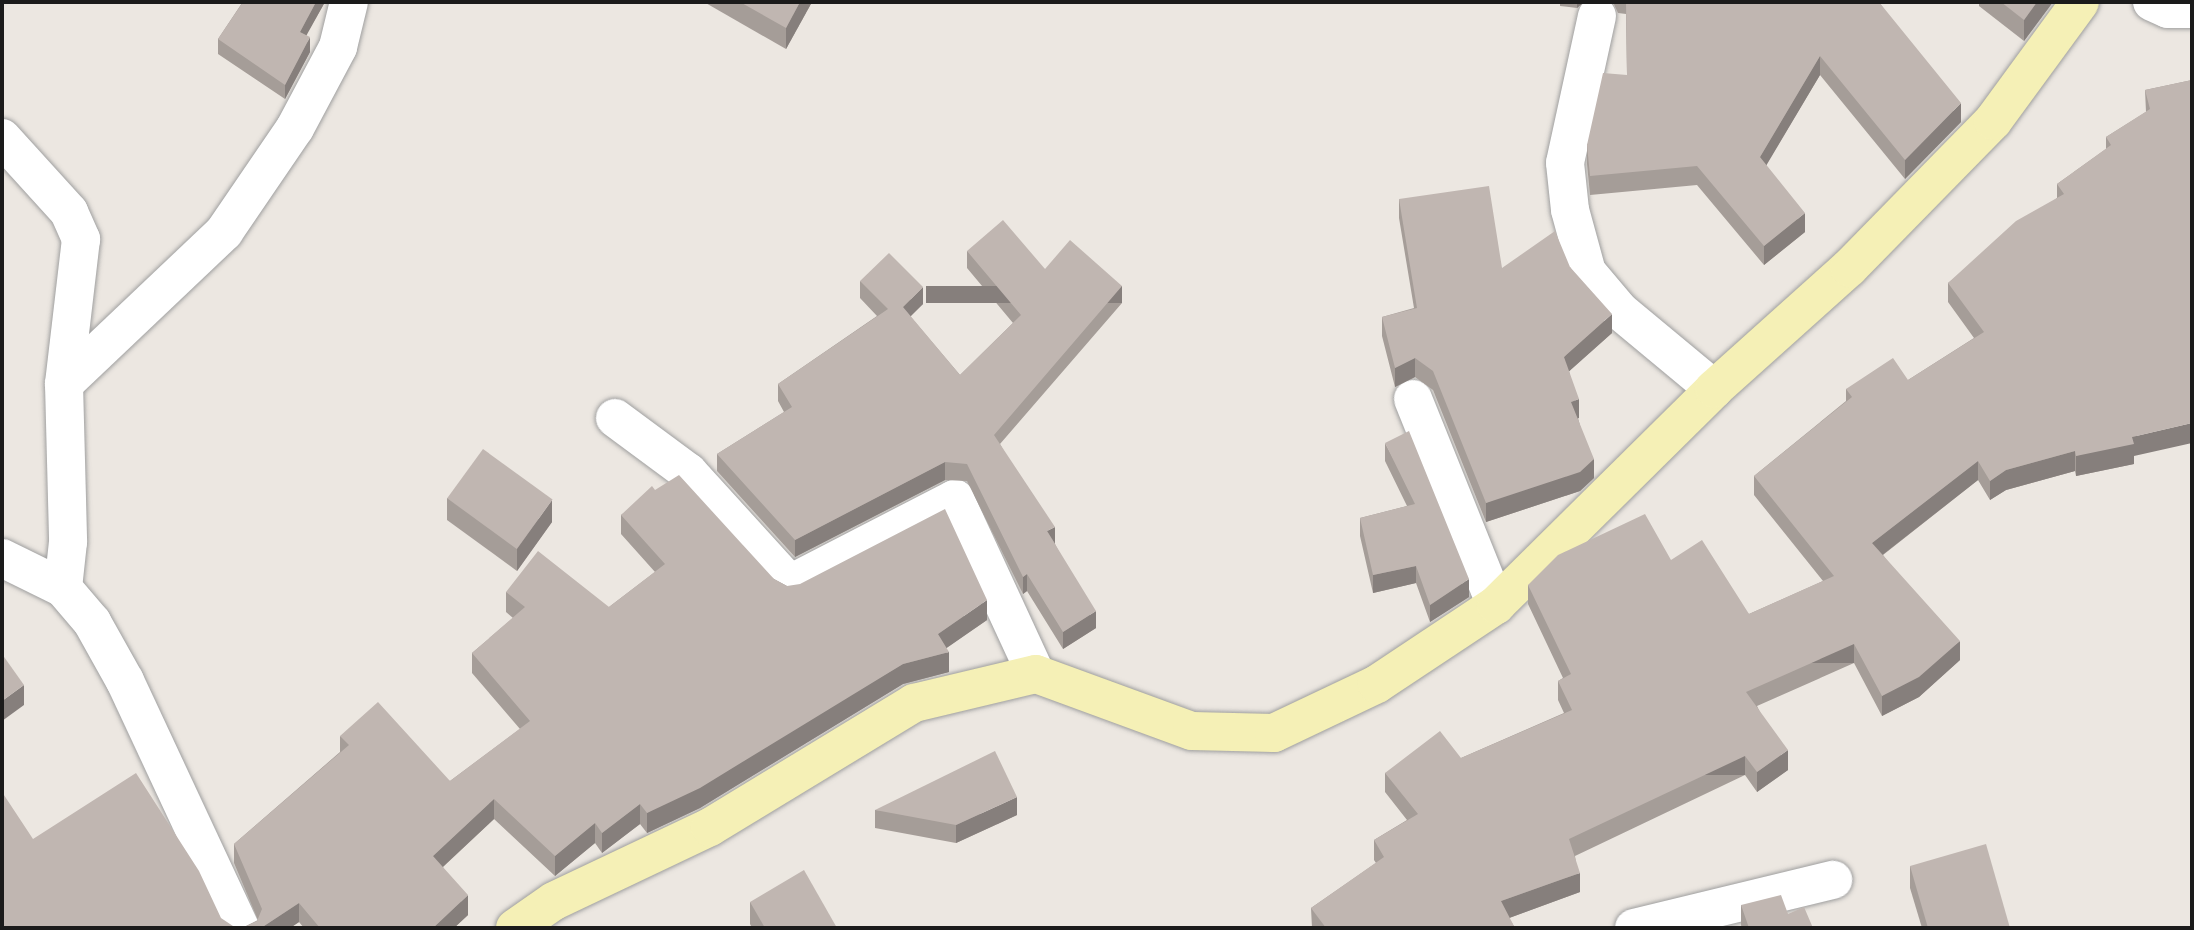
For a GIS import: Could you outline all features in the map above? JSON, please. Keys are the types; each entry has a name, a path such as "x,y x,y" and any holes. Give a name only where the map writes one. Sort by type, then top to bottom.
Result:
{"street":[{"path":"64,384 224,232 295,128 338,47 349,2"},
{"path":"515,928 554,901 710,827 914,703 1036,674 1192,732 1274,733 1377,684 1496,605 1714,389 1849,268 1993,121 2080,2"},
{"path":"2152,2 2168,9 2192,9"},
{"path":"1597,16 1565,163 1570,210 1587,272 1620,311 1714,389"},
{"path":"2,138 69,212 81,239 64,384 68,542 64,588"},
{"path":"1413,399 1496,605"},
{"path":"615,418 688,472 790,584 955,499 1036,674"},
{"path":"2,558 64,588 92,622 125,681 240,928"},
{"path":"1634,928 1833,880"}],"building":[{"path":"243,2 316,2 300,32 310,37 285,85 218,39"},
{"path":"740,2 800,2 786,28"},
{"path":"1626,2 1879,2 1961,103 1905,160 1820,56 1760,157 1805,213 1764,246 1697,166 1590,176 1587,145 1603,73 1627,75"},
{"path":"2001,2 2037,2 2024,20"},
{"path":"2192,80 2192,423 2132,437 2134,444 2076,456 2075,451 2006,470 1990,481 1978,461 1872,543 1960,641 1919,677 1882,696 1854,644 1746,692 1788,750 1757,772 1745,756 1569,839 1580,873 1501,901 1515,928 1326,928 1311,908 1384,857 1374,840 1418,814 1385,773 1440,731 1461,758 1572,710 1558,681 1571,674 1528,585 1558,555 1645,514 1671,560 1702,540 1749,614 1834,576 1754,476 1852,397 1846,389 1893,358 1908,380 1984,332 1948,283 2016,221 2064,194 2057,184 2111,145 2106,137 2150,109 2145,90"},
{"path":"1489,186 1502,268 1555,231 1570,267 1612,314 1564,357 1579,399 1571,402 1594,459 1580,472 1486,503 1433,371 1415,358 1395,368 1382,317 1417,308 1399,199"},
{"path":"1003,220 1045,269 1070,240 1122,286 994,435 1055,527 1047,531 1096,611 1063,632 1027,574 1023,577 967,464 945,462 795,540 717,454 792,407 778,384 888,309 860,281 889,253 923,287 903,307 960,375 1021,315 967,251"},
{"path":"1409,431 1469,579 1430,605 1416,566 1373,575 1360,518 1415,504 1385,443"},
{"path":"483,449 553,500 517,549 447,498"},
{"path":"679,475 774,579 787,586 800,584 945,509 987,600 938,634 949,652 903,664 700,788 647,813 640,804 602,833 595,823 555,856 494,799 433,856 468,895 433,928 320,928 299,903 261,928 242,928 257,921 262,909 234,844 349,745 340,736 378,702 450,781 530,721 472,653 525,607 506,592 538,551 609,607 665,564 621,515 652,486 655,490"},
{"path":"2,654 24,685 2,701"},
{"path":"995,751 1017,797 956,825 875,810"},
{"path":"136,773 199,871 221,918 236,928 2,928 2,792 33,839"},
{"path":"1986,844 2010,928 1928,928 1910,866"},
{"path":"804,870 837,928 765,928 750,902"},
{"path":"1781,895 1788,914 1804,907 1813,928 1749,928 1741,905"}]}
